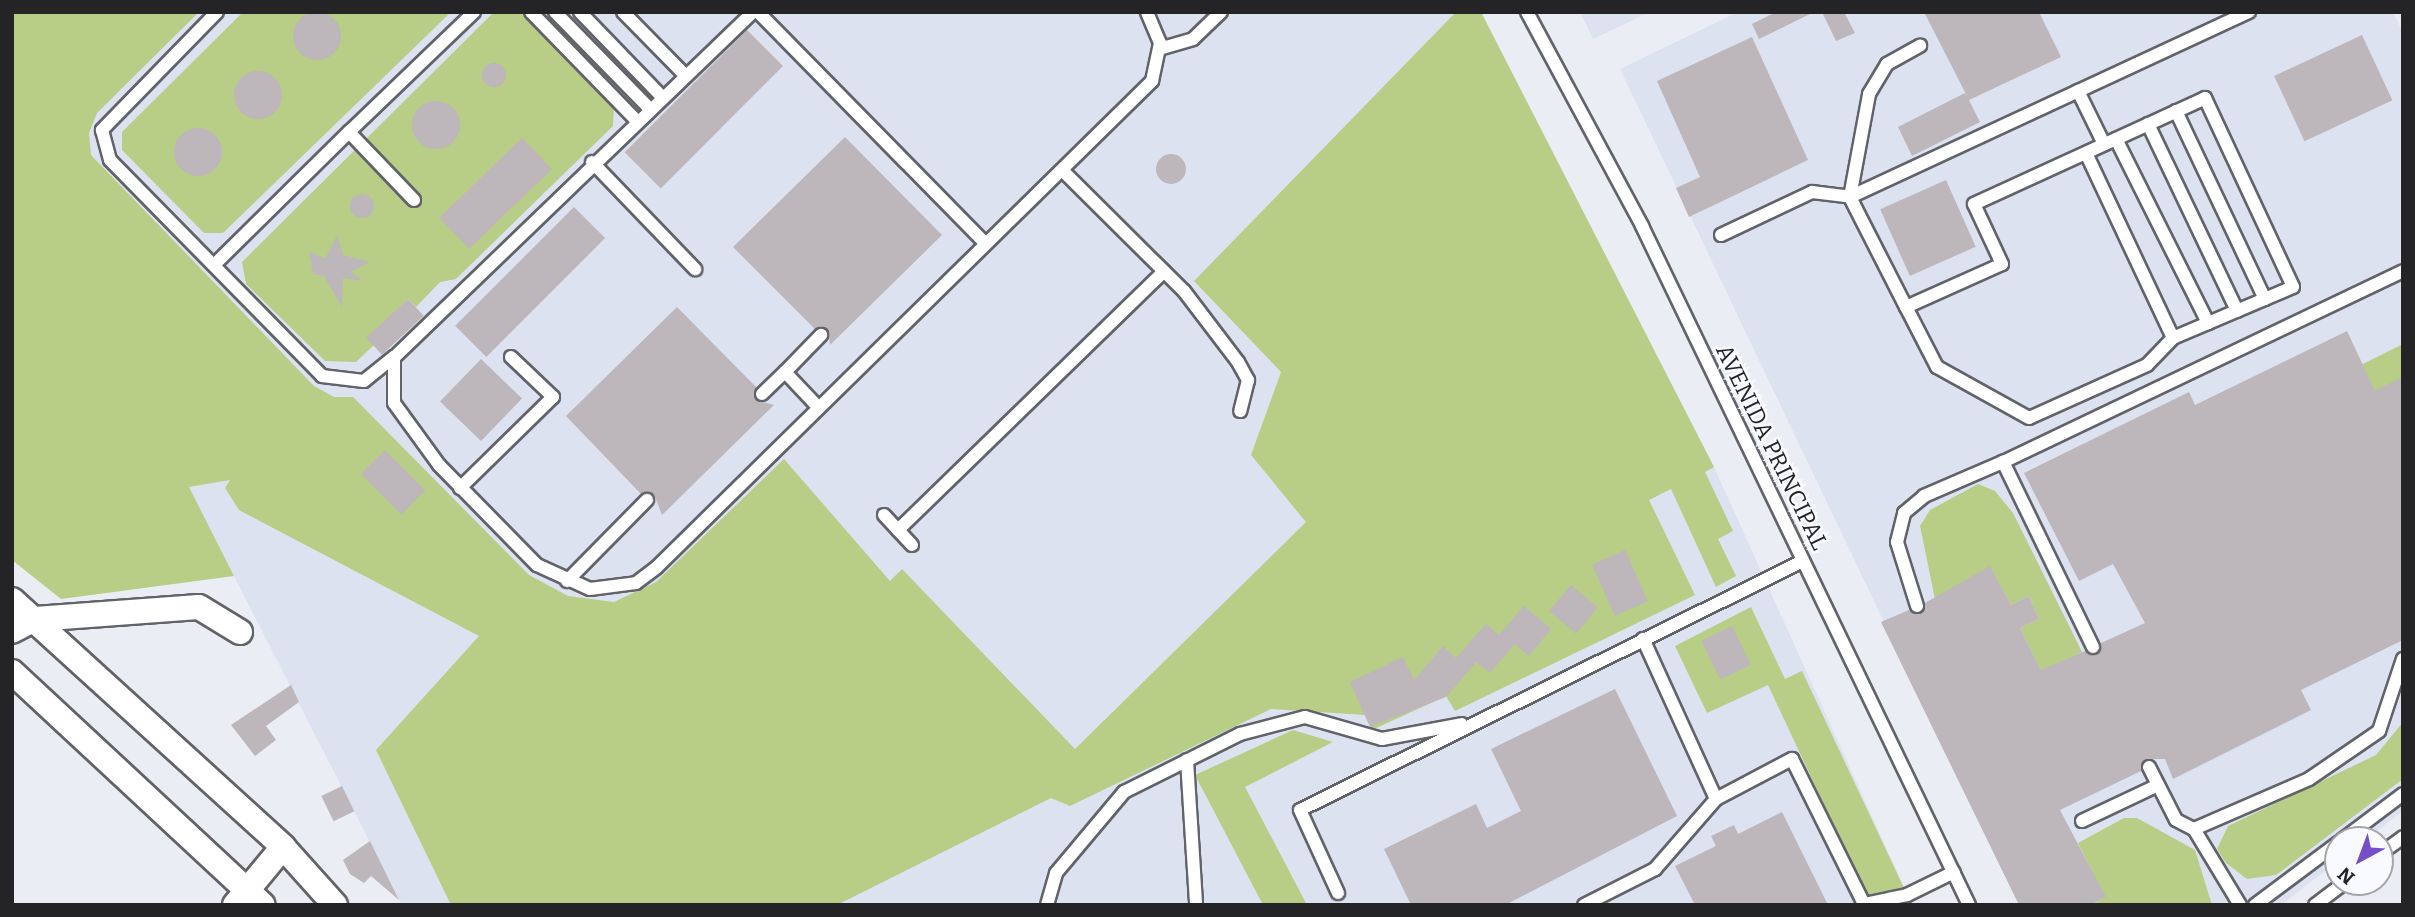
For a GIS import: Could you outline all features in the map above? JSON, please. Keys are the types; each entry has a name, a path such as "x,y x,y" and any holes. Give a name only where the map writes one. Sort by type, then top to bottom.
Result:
{"street":[{"path":"12,600 35,618 283,847 335,905"},
{"path":"12,631 35,618 199,607 240,632"},
{"path":"12,673 249,900 283,847"}],"lane":[{"path":"218,12 102,130 110,160 322,376 364,381 394,356 635,119 756,12 985,243"},
{"path":"214,265 474,12"},
{"path":"531,12 635,119"},
{"path":"555,12 648,107"},
{"path":"580,12 661,96"},
{"path":"623,12 685,75"},
{"path":"394,356 394,403 460,488 537,565 567,581 610,590 636,583 985,243 1063,171 1152,81 1159,49 1147,12"},
{"path":"1159,49 1193,39 1221,12"},
{"name":"AVENIDA PRINCIPAL","path":"1527,12 1642,226 1969,905"},
{"path":"1721,235 1812,192 1850,197 2249,12"},
{"path":"1906,307 2002,264 1974,204 2205,98 2293,287 2173,338 2147,365 2029,418 1937,368 1850,197 1869,94 1887,64 1920,46"},
{"path":"2078,91 2110,141 2208,323"},
{"path":"2176,111 2265,299"},
{"path":"2148,124 2237,311"},
{"path":"349,132 414,200"},
{"path":"2085,153 2173,338"},
{"path":"592,162 695,269"},
{"path":"1063,171 1164,271 1248,380 1240,411"},
{"path":"898,530 1164,271"},
{"path":"1917,606 1897,542 1904,513 1924,496 2003,462 2403,271"},
{"path":"762,394 821,335"},
{"path":"460,488 553,397 511,358"},
{"path":"785,372 817,406"},
{"path":"2003,462 2093,647"},
{"path":"567,581 647,500"},
{"path":"884,515 912,545"},
{"path":"1339,893 1300,810 1473,722 1803,561"},
{"path":"1643,639 1716,799"},
{"path":"2194,829 2309,779 2379,731 2403,659"},
{"path":"1047,905 1056,873 1124,792 1240,734 1305,717 1382,739 1473,722"},
{"path":"1584,905 1655,869 1716,799 1792,759 1864,904 1907,895 1954,872"},
{"path":"1187,761 1196,905"},
{"path":"2149,767 2176,820 2194,829 2240,905"},
{"path":"2082,821 2158,785"},
{"path":"2360,826 2403,794"},
{"path":"2255,905 2324,853"}],"shaded area":[{"path":"12,12 1481,12 1714,467 1912,905 402,905 188,486"},
{"path":"1580,12 1650,12 1593,39"},
{"path":"1738,12 2393,12 2403,33 2403,811 2383,826 2324,826 2324,872 2281,905 2019,905 1620,69"}],"green space":[{"path":"12,12 199,12 97,113 89,133 91,155 314,386 334,397 353,397 529,575 568,596 614,602 656,582 784,459 890,581 902,569 1075,749 1306,522 1251,455 1281,372 1194,281 1456,12 1481,12 1714,467 1705,472 1733,531 1718,539 1736,576 1716,587 1671,489 1649,500 1695,595 1455,711 1446,696 1372,730 1365,715 1271,709 1070,806 1051,798 837,905 451,905 376,750 479,636 239,510 225,488 230,480 189,487 234,576 61,599 12,560"},
{"path":"243,12 451,12 223,233 204,233 122,150 122,132"},
{"path":"494,12 521,12 614,105 613,126 456,279 440,282 416,307 408,299 368,338 374,345 356,362 325,361 246,284 242,262"},
{"path":"2403,344 2403,446 2361,365"},
{"path":"1978,484 1995,491 2013,513 2082,652 2059,663 2064,717 2020,628 2039,619 2029,596 2011,605 1990,567 1935,599 1920,526 1930,510"},
{"path":"1751,607 1785,679 1802,671 1912,905 1871,905 1768,685 1707,713 1675,646"},
{"path":"2403,722 2403,779 2341,826 2324,826 2324,839 2276,875 2247,879 2226,863 2217,849 2228,826 2376,755"},
{"path":"1293,730 1333,742 1245,787 1307,905 1263,905 1195,775"},
{"path":"2124,818 2137,818 2195,850 2212,905 2093,905 2105,897 2078,843"}],"building":[{"path":"317,12 334,19 341,36 334,53 317,60 300,53 293,36 300,19"},
{"path":"1776,12 1814,12 1759,39 1752,24"},
{"path":"1822,12 1844,12 1855,33 1836,41"},
{"path":"1924,12 2039,12 2061,57 1969,100 1980,122 1912,156 1898,127 1965,93 1968,98"},
{"path":"747,30 783,66 661,188 625,152"},
{"path":"2362,35 2392,100 2305,141 2274,76"},
{"path":"1752,37 1808,160 1689,217 1676,188 1700,177 1657,81"},
{"path":"494,63 502,67 506,75 502,83 494,87 486,83 482,75 486,67"},
{"path":"258,71 275,78 282,95 275,112 258,119 241,112 234,95 241,78"},
{"path":"436,101 453,108 460,125 453,142 436,149 419,142 412,125 419,108"},
{"path":"198,128 215,135 222,152 215,169 198,176 181,169 174,152 181,135"},
{"path":"845,137 942,235 830,345 828,329 815,329 733,247"},
{"path":"522,138 552,169 469,249 439,218"},
{"path":"1171,154 1182,158 1186,169 1182,180 1171,184 1160,180 1156,169 1160,158"},
{"path":"1946,180 1976,247 1910,276 1880,209"},
{"path":"362,194 370,198 374,206 370,214 362,218 354,214 350,206 354,198"},
{"path":"574,207 605,238 486,357 455,326"},
{"path":"337,235 343,255 370,262 351,272 363,281 343,278 342,307 324,276 313,274 309,251 325,259"},
{"path":"408,299 424,316 382,355 366,338"},
{"path":"677,307 756,387 756,400 774,405 662,515 654,494 641,494 566,416"},
{"path":"2347,331 2375,391 2403,377 2403,640 2301,690 2311,710 2173,779 2165,759 2146,759 2141,771 2060,810 2106,897 2091,905 2019,905 1881,622 1909,610 1920,614 1925,603 1990,566 2011,605 2029,596 2039,619 2020,628 2041,670 2085,651 2097,654 2101,643 2145,623 2113,564 2079,581 2024,473 2189,392 2195,405"},
{"path":"481,359 522,399 481,441 440,401"},
{"path":"385,450 425,490 401,514 361,474"},
{"path":"1625,550 1648,601 1615,616 1592,565"},
{"path":"1571,585 1598,607 1576,634 1549,611"},
{"path":"1524,606 1551,629 1529,656 1515,644 1490,673 1476,662 1446,697 1370,727 1350,682 1403,657 1414,680 1443,646 1456,658 1486,624 1499,635"},
{"path":"1732,626 1751,665 1720,680 1701,641"},
{"path":"291,685 299,702 266,726 276,740 255,756 231,725"},
{"path":"1615,689 1677,816 1505,905 1411,905 1384,849 1476,804 1487,828 1521,811 1491,749"},
{"path":"342,786 354,811 334,821 321,796"},
{"path":"1782,812 1828,905 1695,905 1675,866 1716,846 1711,836 1734,825 1738,834"},
{"path":"370,841 399,900 371,876 364,883 350,874 343,860"}]}
